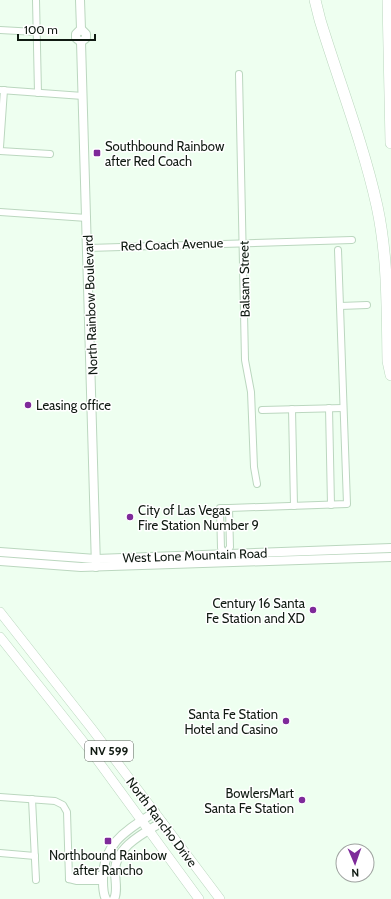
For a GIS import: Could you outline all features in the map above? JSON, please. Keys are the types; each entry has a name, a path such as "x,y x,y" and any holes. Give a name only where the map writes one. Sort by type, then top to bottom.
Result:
{"highway":[{"path":"315,0 370,178 377,207 385,262 388,361 391,375"},
{"path":"388,0 391,143"}],"main road":[{"name":"North Rainbow Boulevard","path":"80,0 81,29 86,34 86,38 81,42 96,563"},
{"name":"West Lone Mountain Road","path":"0,561 96,563 131,562 391,548"},
{"name":"West Lone Mountain Road","path":"0,552 96,563"},
{"name":"West Lone Mountain Road","path":"226,558 391,557"},
{"name":"North Rancho Drive","path":"0,612 155,812 220,899"},
{"name":"North Rancho Drive","path":"0,637 93,754 199,899"},
{"path":"30,675 46,670"},
{"path":"106,899 103,867 106,854 112,845 141,821 155,812"},
{"path":"114,899 115,869 117,859 129,844 162,822"}],"street":[{"path":"36,0 38,93"},
{"path":"0,30 36,32"},
{"name":"Balsam Street","path":"239,74 245,360 251,392 254,467 257,484"},
{"path":"0,147 2,90 83,96"},
{"path":"0,151 50,154"},
{"path":"0,212 87,218"},
{"name":"Red Coach Avenue","path":"88,248 243,242 352,240"},
{"path":"226,558 221,548 220,508 347,504 345,413 342,408 338,250"},
{"path":"340,306 367,306"},
{"path":"329,408 331,504"},
{"path":"262,410 342,408"},
{"path":"292,409 294,506"},
{"path":"226,558 230,548 229,508"},
{"path":"0,797 55,801 63,805 67,812 69,878 77,875 103,878"},
{"path":"32,799 36,880"},
{"path":"0,853 35,856"}],"place":[{"name":"Southbound Rainbow after Red Coach","path":"97,153"},
{"name":"Leasing office","path":"28,405"},
{"name":"City of Las Vegas Fire Station Number 9","path":"130,517"},
{"name":"Century 16 Santa Fe Station and XD","path":"313,610"},
{"name":"Santa Fe Station Hotel and Casino","path":"286,721"},
{"name":"BowlersMart Santa Fe Station","path":"302,800"},
{"name":"Northbound Rainbow after Rancho","path":"108,841"}]}
